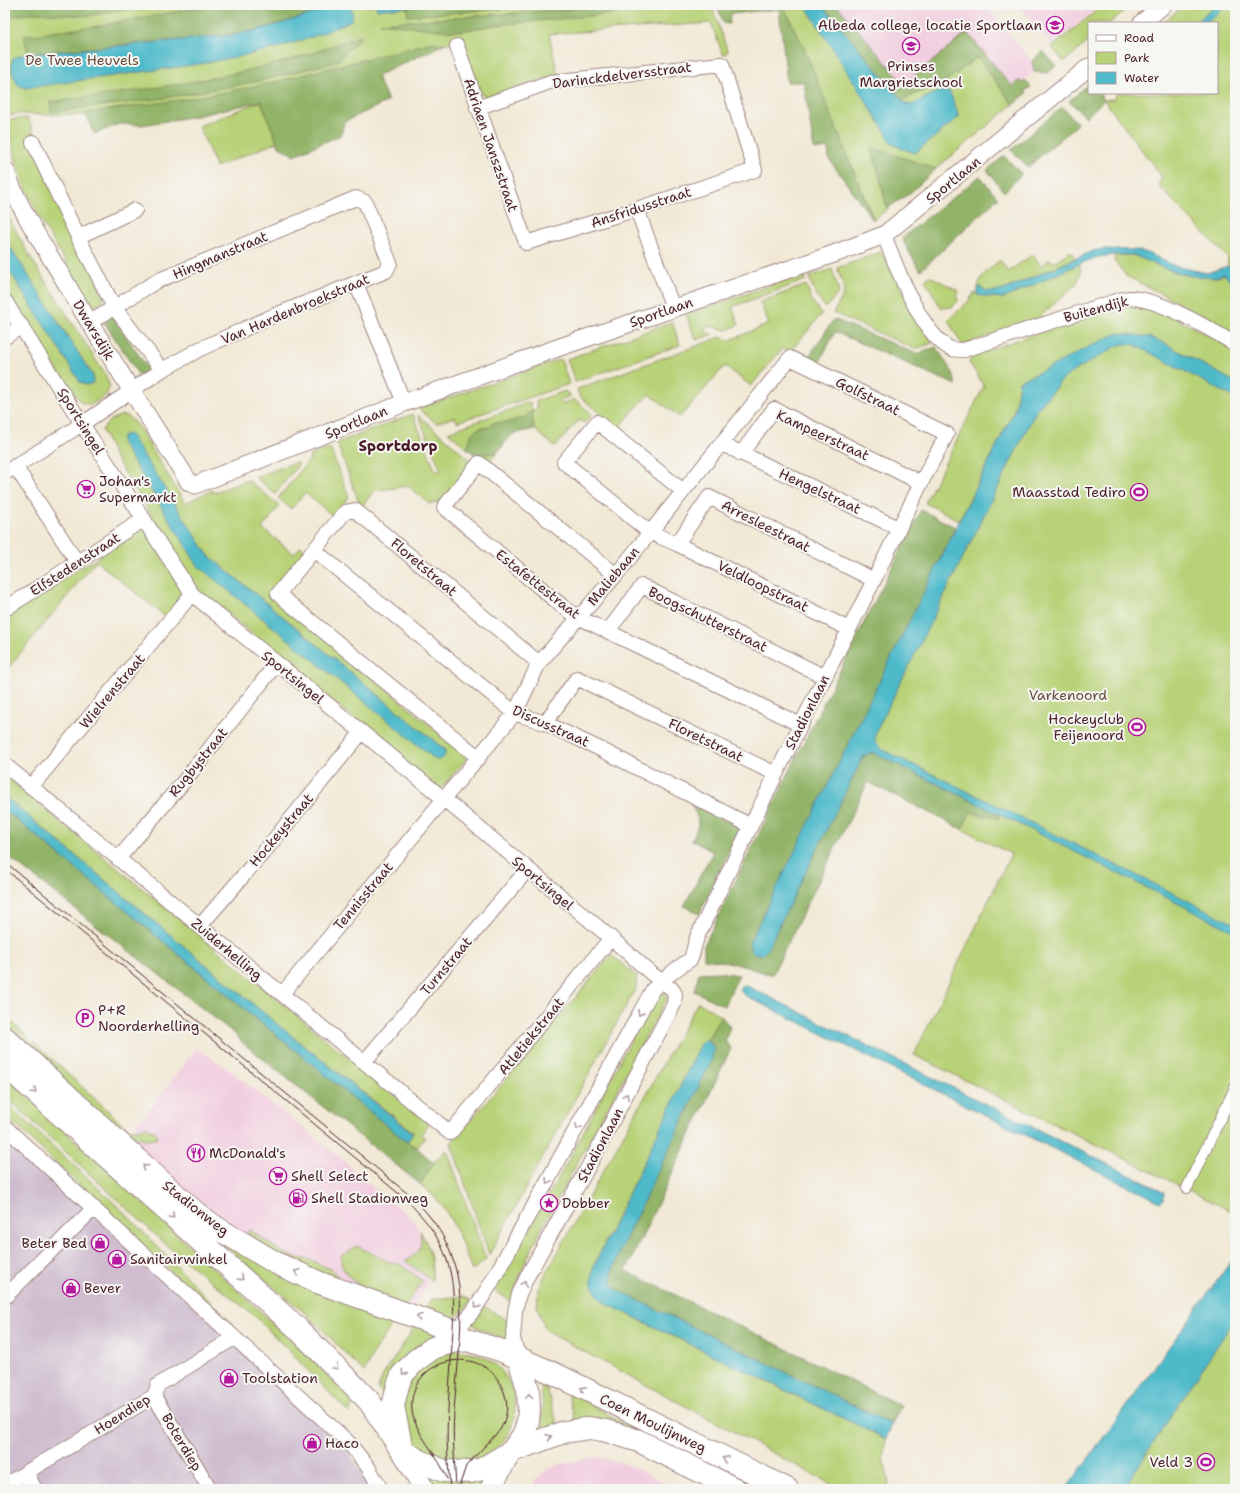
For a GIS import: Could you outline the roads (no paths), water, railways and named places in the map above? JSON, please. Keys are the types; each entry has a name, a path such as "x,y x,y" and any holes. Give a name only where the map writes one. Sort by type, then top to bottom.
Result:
{"main road":[{"name":"Stadionweg","path":"5,1038 196,1213 218,1228 276,1263 314,1280 455,1333 519,1359 528,1390 528,1421 524,1434 512,1451 490,1489"},
{"name":"Stadionweg","path":"5,1065 295,1326 370,1401 424,1489"},
{"name":"Stadionweg","path":"455,1333 415,1361 402,1375 393,1406 402,1451 422,1462 444,1471 463,1472 482,1469 512,1451"},
{"name":"Coen Moulijnweg","path":"519,1359 555,1374 787,1489"},
{"name":"Coen Moulijnweg","path":"512,1451 564,1432 590,1428 607,1431 639,1441 735,1489"}],"street":[{"path":"1143,22 1163,5"},
{"name":"Adriaen Janszstraat","path":"457,46 477,108 526,243"},
{"name":"Darinckdelversstraat","path":"477,108 550,82 722,64 755,170"},
{"name":"Sportlaan","path":"192,485 404,403 673,308 830,256 884,235 1088,68"},
{"path":"34,142 78,237 114,307 162,370"},
{"name":"Dwarsdijk","path":"5,170 14,193 34,232 89,323 192,485"},
{"name":"Ansfridusstraat","path":"526,243 637,209 755,170"},
{"name":"Hingmanstraat","path":"89,323 158,281 356,198"},
{"name":"Van Hardenbroekstraat","path":"10,469 82,424 162,370 200,349 267,319 386,271 390,263 365,202 356,198"},
{"path":"637,209 673,308"},
{"path":"78,237 135,210"},
{"name":"Buitendijk","path":"884,235 905,287 925,323 939,340 951,349 964,350 1119,300 1131,298 1148,300 1185,316 1235,344"},
{"path":"356,283 404,403"},
{"name":"Sportsingel","path":"5,301 82,424 192,594 444,799 667,985"},
{"path":"5,337 22,326"},
{"name":"Golfstraat","path":"790,358 947,434"},
{"name":"Maliebaan","path":"444,799 515,714 539,663 616,575 790,358"},
{"name":"Kampeerstraat","path":"741,454 774,409 920,483"},
{"path":"649,532 564,462 597,422 683,491"},
{"name":"Stadionlaan","path":"455,1333 481,1300 502,1264 653,989 667,985 674,970 691,960 697,937 776,774 874,580 920,483 947,434"},
{"path":"722,444 741,454"},
{"name":"Hengelstraat","path":"741,454 898,528"},
{"name":"Estafettestraat","path":"616,575 479,463 444,507 562,606 578,617 800,725"},
{"path":"10,469 77,562"},
{"name":"Arresleestraat","path":"677,544 709,497 874,580"},
{"name":"Floretstraat","path":"315,551 345,512 355,510 539,663"},
{"name":"Elfstedenstraat","path":"5,609 144,519"},
{"name":"Veldloopstraat","path":"649,532 677,544 849,629"},
{"path":"315,551 278,594 478,758"},
{"name":"Discusstraat","path":"315,551 515,714 545,723 598,748 751,826"},
{"name":"Boogschutterstraat","path":"608,631 642,586 825,676"},
{"name":"Wielrenstraat","path":"31,787 192,594"},
{"name":"Rugbystraat","path":"118,859 185,780 277,663"},
{"name":"Floretstraat","path":"545,723 577,678 776,774"},
{"name":"Hockeystraat","path":"200,926 268,847 361,733"},
{"name":"Zuiderhelling","path":"5,765 450,1133"},
{"name":"Tennisstraat","path":"282,994 444,799"},
{"name":"Turnstraat","path":"364,1062 528,870"},
{"name":"Atletiekstraat","path":"450,1133 611,938"},
{"name":"Stadionlaan","path":"519,1359 513,1339 516,1311 520,1294 528,1276 586,1172 674,1004 675,994 667,985"},
{"path":"1187,1188 1235,1088"},
{"path":"5,1127 348,1442 368,1467 382,1489"},
{"path":"5,1297 94,1208"},
{"name":"Hoendiep","path":"5,1485 154,1396 158,1385 234,1338"},
{"name":"Boterdiep","path":"154,1396 210,1489"},
{"path":"26,1472 36,1489"}],"water":[{"path":"337,5 349,5 353,15 350,21 321,34 277,48 237,57 200,64 25,88 18,85 12,73 12,60 21,55 232,35 272,26"},
{"path":"376,5 428,5 377,10"},
{"path":"805,5 822,5 902,100 909,105 941,91 950,92 959,117 915,153 894,144 888,138"},
{"path":"1217,5 1227,5 1206,22 1196,22"},
{"path":"5,239 93,376 93,383 87,385 80,382 5,264"},
{"path":"1103,249 1136,250 1145,252 1175,266 1207,273 1228,266 1235,274 1235,286 1224,274 1214,278 1191,276 1169,270 1133,255 1115,255 1098,257 1079,264 1005,298 977,295 978,288 981,287 986,291 1004,290 1093,251"},
{"path":"1119,333 1149,337 1164,343 1235,382 1235,398 1135,345 1125,344 1117,346 1071,373 1061,381 1036,411 876,732 875,742 883,750 1235,924 1235,932 1007,818 874,753 869,753 863,757 767,950 762,955 753,953 750,949 749,943 1016,407 1019,381"},
{"path":"128,434 131,436 208,555 444,749 444,757 436,760 198,566 121,442 122,436"},
{"path":"5,797 283,1029 413,1133 407,1142 5,810"},
{"path":"745,985 1156,1188 1164,1193 1164,1199 1160,1202 744,995 741,992 741,987"},
{"path":"707,1040 714,1048 712,1059 626,1238 612,1272 611,1280 615,1288 623,1293 892,1424 886,1439 605,1303 594,1290 592,1278 594,1266 701,1043"},
{"path":"1235,1256 1235,1319 1123,1489 1066,1489"}],"tram line":[{"path":"5,862 408,1194 431,1218 446,1243 456,1269 460,1296 461,1323 453,1422 456,1489"},
{"path":"5,869 404,1198 433,1231 448,1264 454,1301 447,1430 450,1489"},
{"path":"447,1479 439,1461 422,1436 414,1420 412,1411 413,1393 421,1378 434,1367 449,1361 465,1360 481,1365 495,1375 506,1397 507,1407 506,1416 500,1430 466,1466 459,1487"}],"place":[{"name":"Albeda college, locatie Sportlaan","path":"1055,25"},
{"name":"Prinses Margrietschool","path":"911,46"},
{"name":"Johan's Supermarkt","path":"86,489"},
{"name":"Maasstad Tediro","path":"1139,492"},
{"name":"Hockeyclub Feijenoord","path":"1137,727"},
{"name":"P+R Noorderhelling","path":"85,1018"},
{"name":"McDonald's","path":"196,1153"},
{"name":"Shell Select","path":"278,1176"},
{"name":"Shell Stadionweg","path":"298,1198"},
{"name":"Dobber","path":"549,1203"},
{"name":"Beter Bed","path":"100,1243"},
{"name":"Sanitairwinkel","path":"117,1259"},
{"name":"Bever","path":"71,1288"},
{"name":"Toolstation","path":"229,1378"},
{"name":"Haco","path":"312,1443"},
{"name":"Veld 3","path":"1206,1462"}],"district":[{"name":"Sportdorp","path":"398,446"}],"park label":[{"name":"De Twee Heuvels","path":"82,60"},
{"name":"Varkenoord","path":"1068,695"}]}
